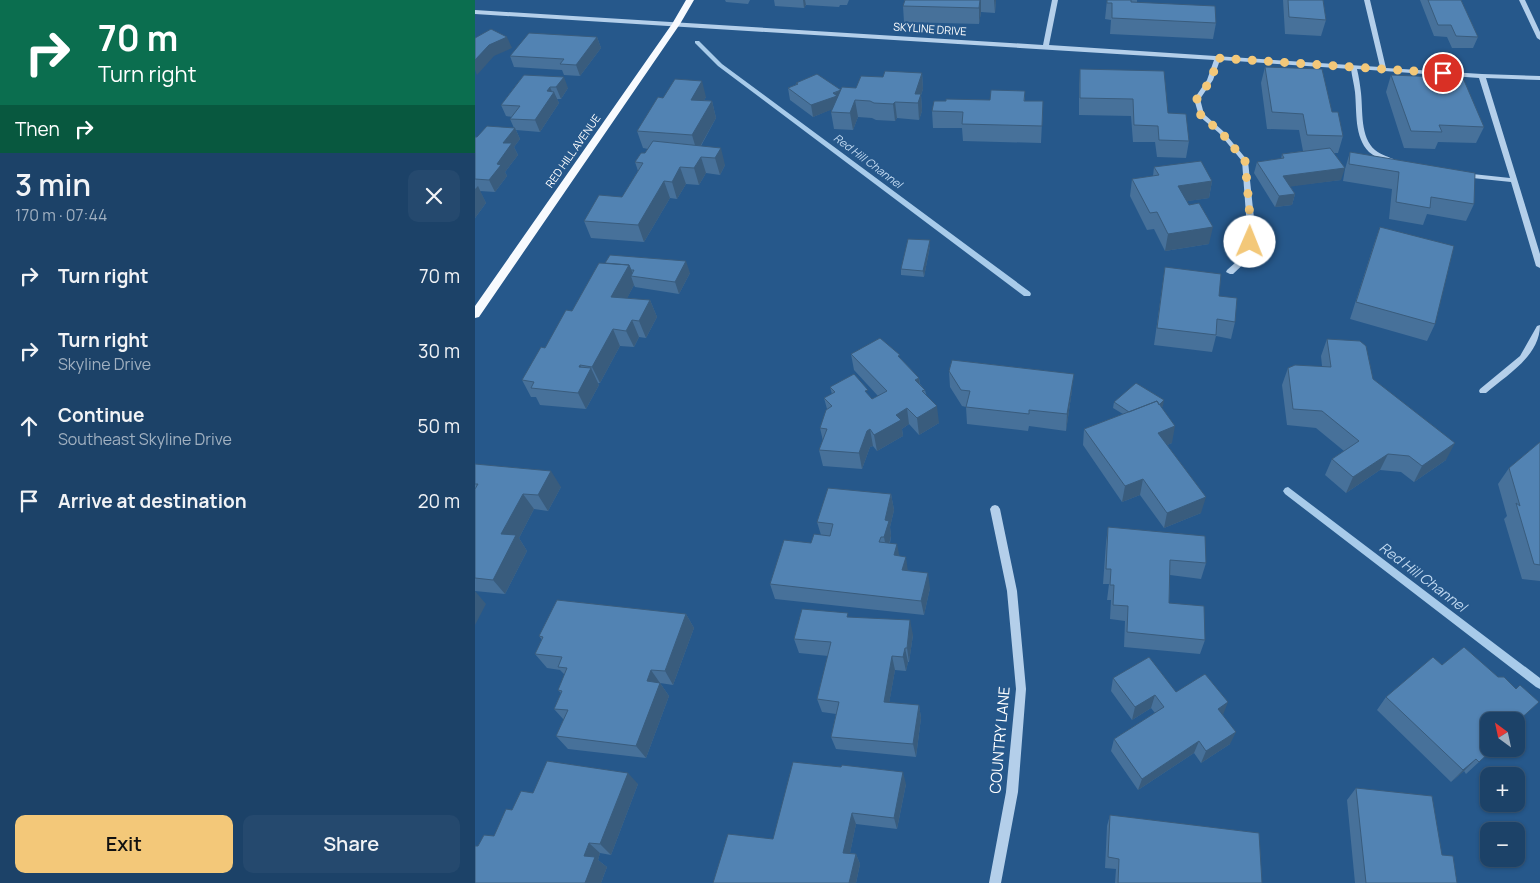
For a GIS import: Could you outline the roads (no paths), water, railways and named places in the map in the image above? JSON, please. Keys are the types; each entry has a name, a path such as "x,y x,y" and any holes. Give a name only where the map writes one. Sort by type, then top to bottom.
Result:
{"main road":[{"name":"RED HILL AVENUE","path":"475,314 676,24 690,0"}],"street":[{"path":"1046,47 1055,0"},
{"path":"1367,0 1383,69 1540,78"},
{"path":"1522,0 1540,38"},
{"name":"SKYLINE DRIVE","path":"475,12 1383,69"},
{"path":"1218,58 1211,80 1197,99 1201,116 1221,132 1245,161 1248,174 1251,228 1249,255 1230,272"},
{"path":"1353,67 1358,92 1360,130 1371,151 1387,160 1404,164"},
{"path":"1482,76 1540,266"},
{"path":"1457,174 1514,180"},
{"path":"1483,391 1523,358 1540,328"},
{"name":"COUNTRY LANE","path":"995,509 1012,590 1021,689 1012,792 995,883"}],"waterway":[{"name":"Red Hill Channel","path":"697,42 720,65 1027,294"},
{"name":"Red Hill Channel","path":"1288,491 1540,684"}]}
